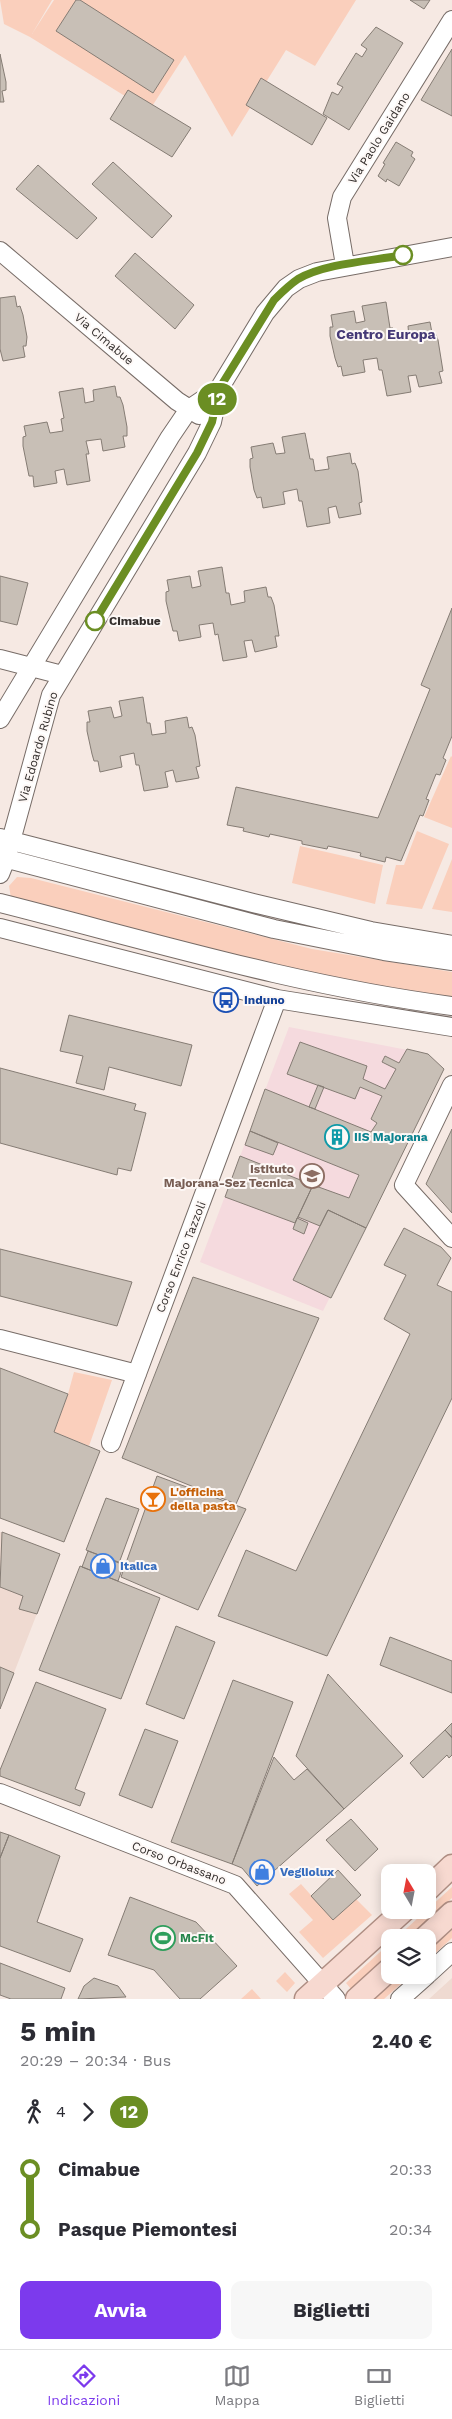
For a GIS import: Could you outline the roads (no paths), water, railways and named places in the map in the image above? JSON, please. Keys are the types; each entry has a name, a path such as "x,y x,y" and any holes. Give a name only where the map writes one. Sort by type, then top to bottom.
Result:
{"main road":[{"path":"436,1881 452,1866"},
{"path":"435,1929 452,1913"},
{"name":"Corso Orbassano","path":"321,1994 395,1919"},
{"path":"357,1999 381,1977"}],"street":[{"name":"Via Paolo Gaidano","path":"345,265 337,218 342,197 452,20"},
{"name":"Via Edoardo Rubino","path":"2,864 6,839 51,695 197,453 212,422 219,389 265,313 286,288 299,279 317,272 345,265 452,247"},
{"name":"Via Cimabue","path":"0,251 177,401 212,422"},
{"name":"Via Edoardo Rubino","path":"0,719 121,517 189,409 219,389"},
{"path":"0,659 62,676"},
{"path":"6,839 371,931 452,945"},
{"path":"2,864 150,897 325,940 452,962"},
{"path":"123,870 150,897"},
{"path":"0,903 270,974 342,989 452,1006"},
{"path":"0,928 277,999 452,1027"},
{"path":"154,944 183,975"},
{"name":"Corso Enrico Tazzoli","path":"111,1443 277,999"},
{"path":"358,1012 414,1001"},
{"path":"452,1084 404,1185 452,1238"},
{"path":"0,1339 137,1374"},
{"name":"Corso Orbassano","path":"0,1793 235,1886 321,1994"},
{"path":"436,1967 452,1952"},
{"path":"400,1999 417,1984"}],"place":[{"name":"Cimabue","path":"95,621"},
{"name":"Induno","path":"226,1000"},
{"name":"IIS Majorana","path":"337,1137"},
{"name":"Istituto Majorana-Sez Tecnica","path":"312,1176"},
{"name":"L'officina della pasta","path":"153,1499"},
{"name":"Italica","path":"103,1566"},
{"name":"Vegliolux","path":"262,1872"},
{"name":"McFit","path":"163,1938"}],"district":[{"name":"Centro Europa","path":"386,334"}]}
